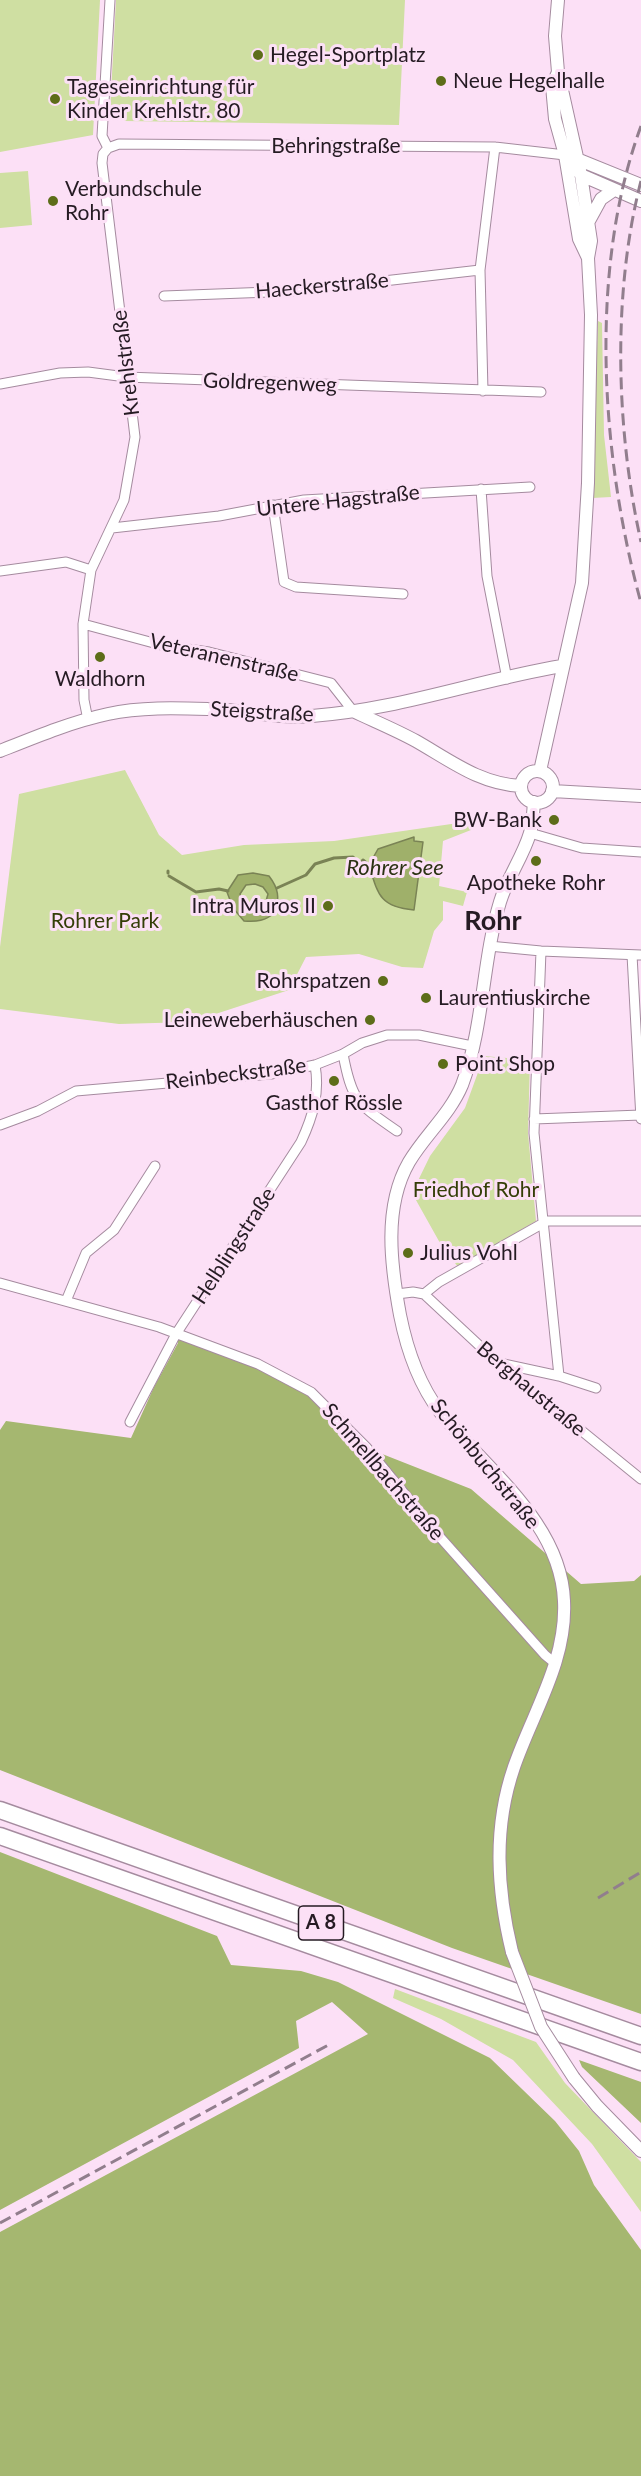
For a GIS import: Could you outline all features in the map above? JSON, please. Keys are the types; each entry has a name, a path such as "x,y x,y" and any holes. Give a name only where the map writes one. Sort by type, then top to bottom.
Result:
{"highway":[{"name":"A 8","path":"0,1810 641,2036"},
{"name":"A 8","path":"0,1836 641,2062"}],"main road":[{"path":"540,771 580,593 585,554 591,340 588,258 591,241 578,159 563,83 558,72 555,36 558,0"},
{"path":"558,72 552,86 555,119 565,155 579,239 588,258"},
{"path":"565,155 641,185"},
{"path":"565,155 581,175 641,201"},
{"path":"589,221 602,199 614,190"},
{"name":"Steigstraße","path":"0,751 117,712 210,709 292,717 353,711 562,666"},
{"path":"381,723 382,704"},
{"path":"353,711 381,723 470,773 505,785 522,786"},
{"path":"540,771 550,777 552,791 546,800 534,802 525,797 522,786 527,775 540,771"},
{"path":"552,791 641,796"},
{"name":"Schönbuchstraße","path":"534,802 530,833 502,894 489,946 472,1046 460,1089 450,1107 408,1164 397,1193 392,1227 397,1294 409,1352 426,1389 440,1411 498,1475 532,1519 556,1561 564,1604 562,1641 556,1664 514,1768 503,1811 499,1844 500,1883 512,1952 533,2010 555,2050 574,2078 641,2151"}],"street":[{"name":"Krehlstraße","path":"88,720 84,699 83,624 91,570 124,500 135,437 102,163 103,154 108,148 102,136 110,0"},
{"name":"Behringstraße","path":"108,148 119,144 495,147 565,155"},
{"path":"483,391 480,270 495,147"},
{"name":"Haeckerstraße","path":"164,296 296,291 480,270"},
{"name":"Goldregenweg","path":"0,384 60,373 88,372 126,377 541,392"},
{"name":"Untere Hagstraße","path":"112,528 219,516 304,500 530,487"},
{"path":"481,489 487,576 507,679"},
{"path":"273,505 281,575 288,585 403,594"},
{"path":"0,568 66,562 91,570"},
{"name":"Veteranenstraße","path":"83,624 165,646 209,652 331,683 353,711"},
{"path":"530,833 582,848 641,852"},
{"path":"489,946 541,951 637,955 641,1116 534,1119"},
{"path":"541,951 534,1119 542,1223 560,1376"},
{"name":"Reinbeckstraße","path":"0,1125 87,1089 272,1074 315,1065 344,1054 362,1043 387,1035 419,1035 472,1046"},
{"path":"344,1054 354,1096 365,1109 397,1131"},
{"name":"Helblingstraße","path":"130,1422 176,1334 301,1142 312,1119 316,1097 318,1081 315,1065"},
{"path":"66,1301 86,1253 114,1230 154,1166"},
{"path":"397,1294 413,1292 424,1294 439,1282 542,1223 641,1221"},
{"name":"Schmellbachstraße","path":"0,1283 176,1334 291,1380 329,1408 379,1461 439,1536 545,1655 556,1664"},
{"name":"Berghaustraße","path":"424,1294 497,1362 641,1479"},
{"path":"497,1362 560,1376 596,1388"}],"green space":[{"path":"0,0 100,0 93,135 0,152"},
{"name":"Hegel-Sportplatz","path":"116,0 405,0 399,125 124,121 110,111"},
{"path":"28,171 32,225 0,228 0,173"},
{"path":"598,321 602,323 604,435 611,497 592,498"},
{"name":"Rohrer Park","path":"125,770 159,835 182,855 244,845 334,841 472,821 471,830 443,841 439,886 467,892 463,906 443,901 443,920 434,931 423,968 402,967 359,954 306,957 289,990 191,1022 119,1024 0,1009 0,947 19,794"},
{"name":"Friedhof Rohr","path":"484,1056 530,1060 528,1133 536,1221 458,1267 440,1243 412,1193 430,1156 465,1108"},
{"path":"395,1989 536,2042 565,2083 641,2162 641,2212 592,2144 513,2060 441,2019 393,1998"}],"shaded area":[{"path":"176,1334 291,1380 367,1448 471,1489 581,1584 634,1581 641,1575 641,2014 452,1948 0,1770 0,1430 6,1421 131,1438 154,1387 178,1343"},
{"path":"0,1852 217,1936 231,1965 301,1971 338,1982 490,2058 555,2121 579,2151 594,2185 641,2250 641,2476 0,2476 0,2232 368,2034 332,2002 296,2021 299,2048 0,2210"},
{"path":"579,2060 641,2082 641,2123 582,2067"}],"water":[{"name":"Rohrer See","path":"414,837 414,841 423,842 414,910 394,906 382,898 369,865 378,849"},
{"path":"253,873 269,876 277,893 276,912 261,920 244,921 233,908 227,892 238,875","holes":["255,884 263,887 268,894 264,908 252,910 244,907 240,894 246,885"]}],"waterway":[{"path":"277,888 306,875 315,864 334,858 353,857 360,864 363,860 369,865"},
{"path":"169,876 196,892 219,889 228,891"}],"railway":[{"path":"641,126 624,182 613,241 607,302 606,364 609,426 617,487 627,546 641,603"},
{"path":"641,181 625,269 621,361 626,454 641,542"},
{"path":"598,1898 641,1872"},
{"path":"0,2223 332,2043"}],"place":[{"name":"Hegel-Sportplatz","path":"258,55"},
{"name":"Neue Hegelhalle","path":"441,81"},
{"name":"Tageseinrichtung für Kinder Krehlstr. 80","path":"55,99"},
{"name":"Verbundschule Rohr","path":"53,201"},
{"name":"Waldhorn","path":"100,657"},
{"name":"BW-Bank","path":"554,820"},
{"name":"Apotheke Rohr","path":"536,861"},
{"name":"Intra Muros II","path":"328,906"},
{"name":"Rohrspatzen","path":"383,981"},
{"name":"Laurentiuskirche","path":"426,998"},
{"name":"Leineweberhäuschen","path":"370,1020"},
{"name":"Point Shop","path":"443,1064"},
{"name":"Gasthof Rössle","path":"334,1081"},
{"name":"Julius Vohl","path":"408,1253"}],"district":[{"name":"Rohr","path":"493,921"}]}
